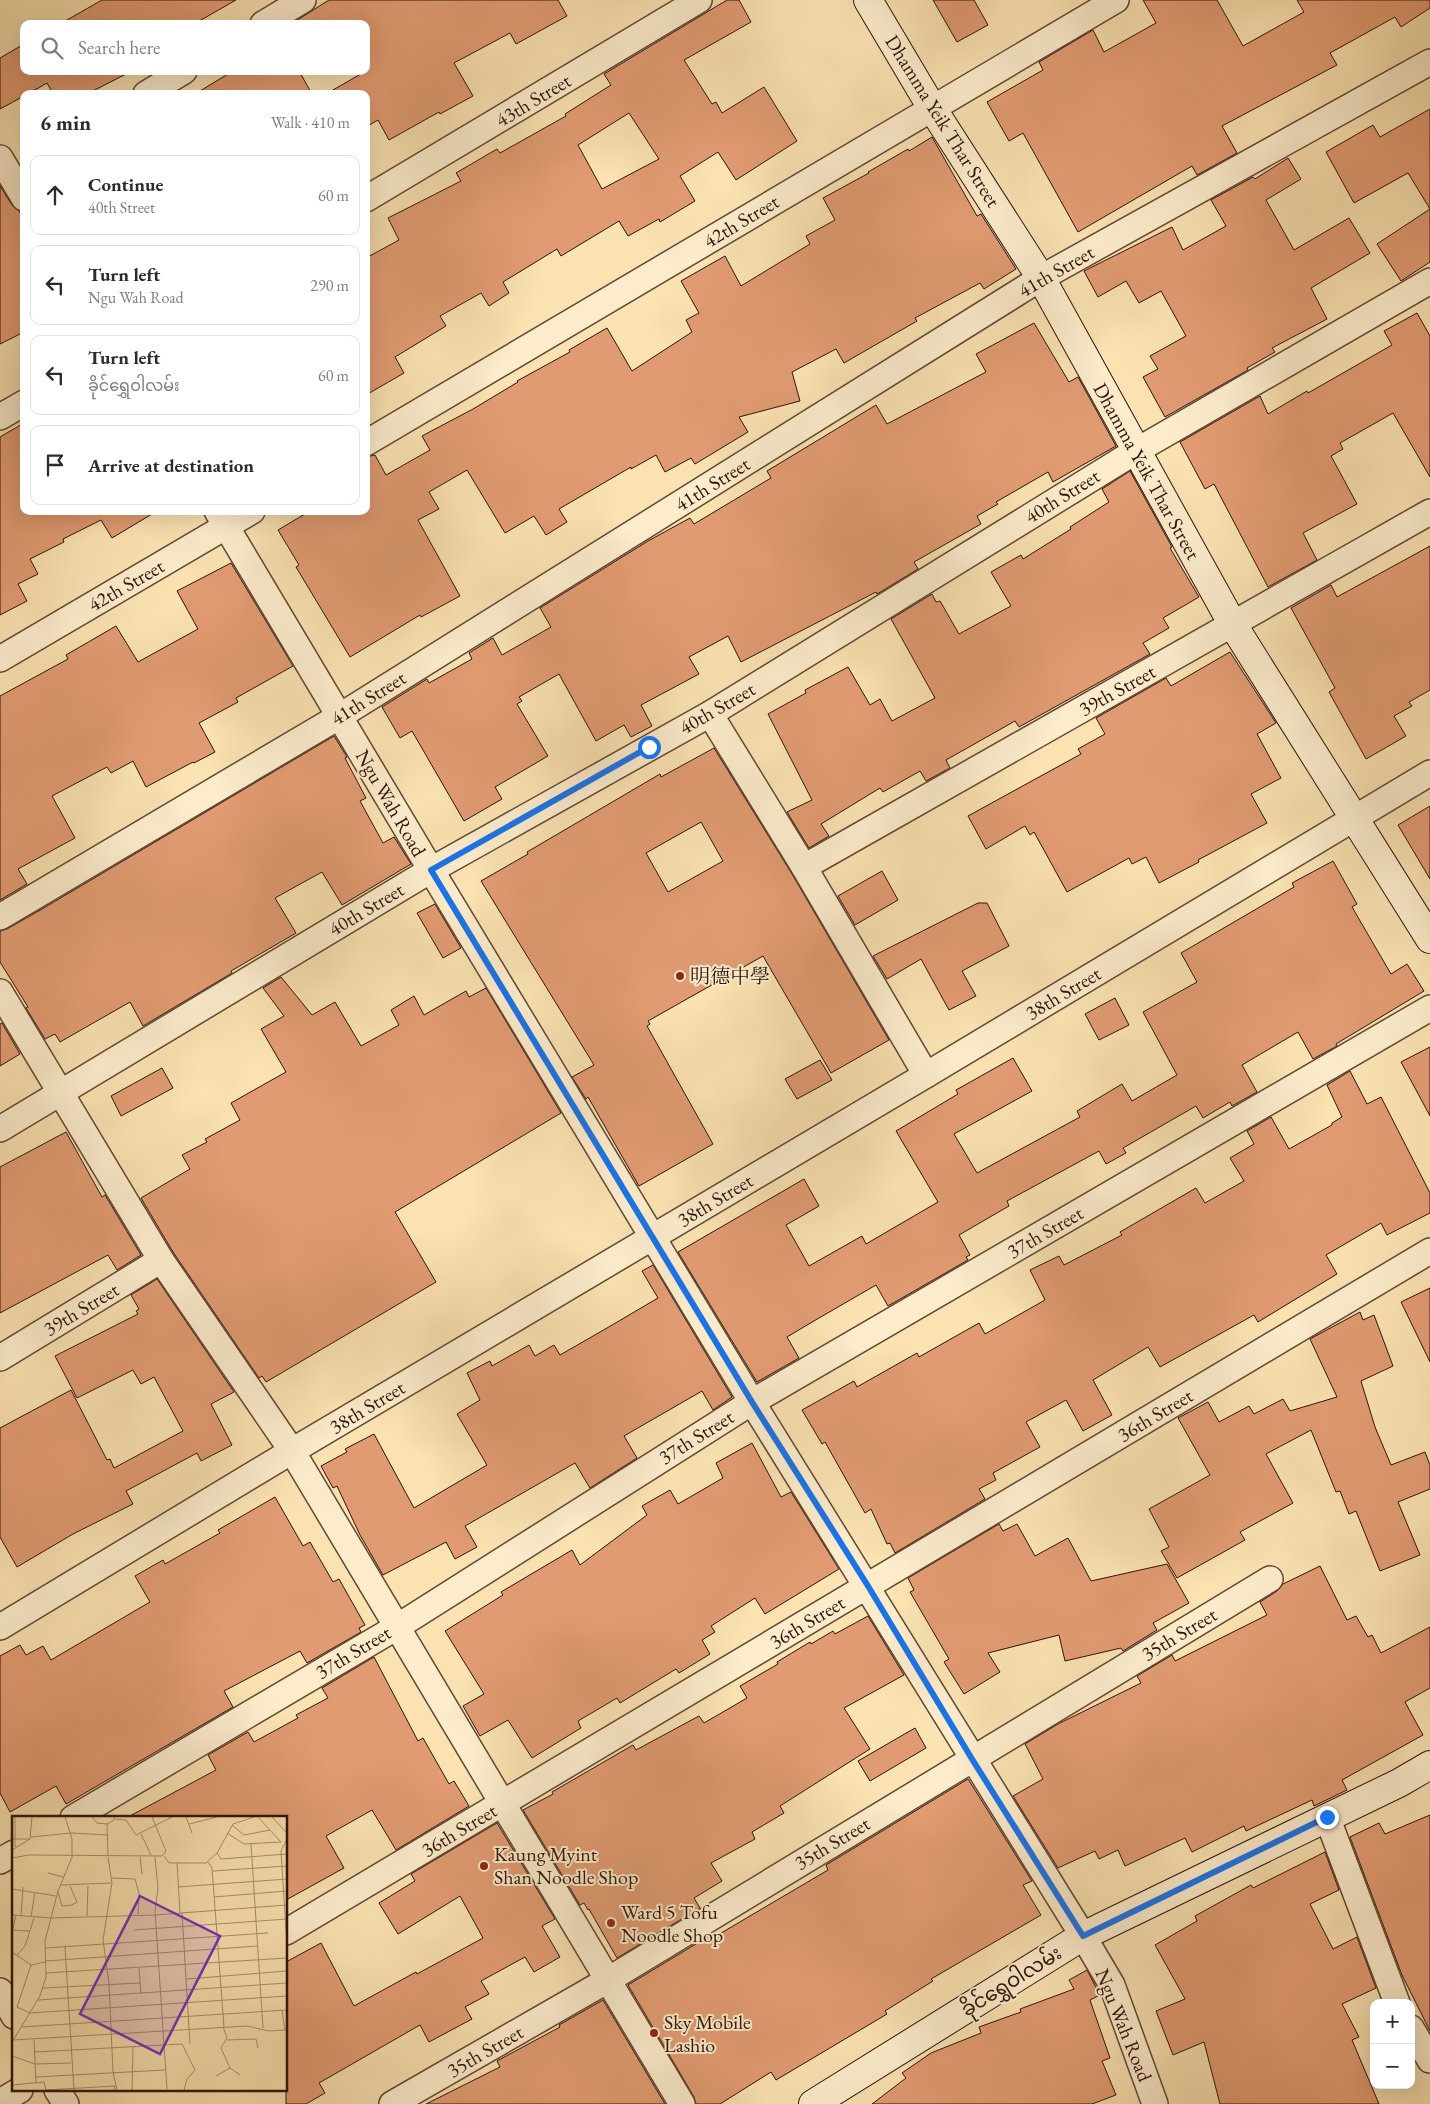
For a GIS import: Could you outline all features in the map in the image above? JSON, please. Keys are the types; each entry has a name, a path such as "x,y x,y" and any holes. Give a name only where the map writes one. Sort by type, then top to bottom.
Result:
{"main road":[{"name":"Dhamma Yeik Thar Street","path":"868,0 932,108 1041,278 1233,625 1430,939"},
{"name":"ခိုင်ရွှေဝါလမ်း","path":"813,2104 1083,1936 1399,1783 1430,1764"}],"street":[{"path":"271,20 304,0"},
{"name":"43th Street","path":"370,197 699,0"},
{"name":"42th Street","path":"370,441 1116,0"},
{"name":"41th Street","path":"0,917 340,716 1041,278 1430,62"},
{"path":"153,90 177,75"},
{"path":"8,170 20,191"},
{"name":"40th Street","path":"0,1129 431,870 710,714 1136,451 1430,281"},
{"path":"0,417 20,405"},
{"name":"39th Street","path":"804,867 1430,512"},
{"name":"42th Street","path":"0,659 221,519 236,515"},
{"name":"Ngu Wah Road","path":"221,519 752,1402 868,1586 972,1759 1112,1985 1155,2104"},
{"path":"710,714 804,867 926,1075"},
{"name":"38th Street","path":"0,1627 1430,773"},
{"path":"0,992 162,1260 292,1451 682,2104"},
{"name":"37th Street","path":"76,1816 397,1626 752,1402 1430,1008"},
{"name":"36th Street","path":"288,1931 1430,1251"},
{"name":"39th Street","path":"0,1358 162,1260"},
{"name":"35th Street","path":"392,2104 608,1980 1270,1579"},
{"path":"1327,1817 1395,1999"},
{"path":"0,1861 12,1854"},
{"path":"0,1991 12,2012"},
{"path":"1415,2035 1430,2060"},
{"path":"0,2102 17,2092"},
{"path":"58,2092 66,2104"}],"building":[{"path":"102,0 236,0 201,20 67,20"},
{"path":"329,0 558,0 567,16 516,44 510,33 454,63 473,96 440,114 439,112 389,140 378,120 370,125 370,90 333,90 359,75 370,75 370,20 297,20"},
{"path":"727,0 739,0 751,22 684,60 712,104 716,102 722,113 764,87 797,141 736,180 718,152 680,176 695,201 660,222 659,219 628,236 619,221 561,256 557,249 503,282 509,293 489,306 481,293 440,316 446,326 395,357 404,373 370,393 370,256 399,240 388,218 461,181 456,173 497,149 500,153 566,116 565,114 611,85 604,74","holes":["629,113 659,159 602,189 578,145"]},
{"path":"933,0 974,0 988,25 957,42"},
{"path":"1143,0 1217,0 1243,46 1304,12 1297,0 1430,0 1430,8 1401,27 1395,17 1330,53 1337,65 1222,126 1237,153 1197,175 1192,166 1078,232 1023,133 1009,141 987,102 1043,70 1039,62 1093,30 1104,52 1156,23"},
{"path":"20,46 20,75 124,75 95,90 51,90 47,83 35,90 20,90 20,98 0,109 0,58"},
{"path":"226,75 301,75 310,90 202,90"},
{"path":"1430,109 1430,209 1408,173 1354,203 1326,152 1373,125 1380,137"},
{"path":"932,137 977,216 981,214 1016,269 984,289 980,283 915,318 917,321 844,363 836,349 792,372 800,401 739,417 748,432 695,464 691,458 665,472 656,455 631,469 631,467 559,509 567,522 546,535 534,516 505,533 467,470 429,492 439,509 418,520 460,596 421,617 420,615 350,657 296,567 299,565 278,530 303,515 370,515 370,456 375,455 386,475 430,450 422,436 473,409 607,328 632,371 692,332 686,320 699,313 681,281 725,256 741,286 810,244 806,236 835,220 823,198 908,149 909,151"},
{"path":"1288,158 1301,179 1266,200 1294,250 1349,218 1370,253 1311,288 1327,319 1272,348 1275,352 1247,368 1248,370 1165,417 1143,377 1158,369 1150,356 1186,336 1161,291 1139,303 1126,281 1098,297 1084,271 1172,227 1183,250 1226,226 1211,200 1253,177 1255,179"},
{"path":"0,186 12,205 20,213 20,334 0,344"},
{"path":"1430,209 1430,262 1401,281 1377,244"},
{"path":"1417,313 1430,336 1430,477 1393,413 1340,443 1343,449 1331,456 1357,504 1303,533 1317,560 1268,587 1214,484 1205,489 1180,442 1260,396 1268,414 1307,391 1308,393 1392,345 1384,331"},
{"path":"1034,323 1069,382 1078,377 1116,446 1053,482 1048,472 996,502 998,504 977,516 981,524 914,562 918,569 877,594 876,592 741,662 728,636 689,657 699,674 641,705 652,726 631,737 624,725 596,741 559,674 519,697 522,701 517,704 548,756 495,787 502,799 464,821 412,731 400,738 382,707 427,679 429,683 472,659 469,653 493,638 502,655 551,627 540,608 648,541 690,518 694,524 771,478 767,471 876,405 887,424 986,372 976,354"},
{"path":"20,425 20,515 150,515 112,538 101,520 63,539 64,542 30,559 38,574 18,584 27,601 0,615 0,437"},
{"path":"1130,471 1172,547 1170,548 1199,597 1163,618 1169,628 1143,643 1150,654 1019,727 1015,721 946,760 950,768 926,781 920,771 883,792 880,788 821,824 829,836 809,848 787,812 812,800 768,714 806,693 805,690 848,667 870,705 880,699 892,721 935,698 891,619 932,594 936,602 940,601 959,634 1011,606 991,572 1021,555 1023,559 1071,529 1070,527 1109,502 1102,489"},
{"path":"1430,546 1430,690 1409,702 1412,706 1394,716 1406,736 1366,759 1329,692 1335,688 1291,608 1331,585 1337,597"},
{"path":"231,563 293,666 236,698 238,702 199,723 215,752 146,787 133,761 111,773 107,767 52,796 75,838 18,869 27,884 0,900 0,696 68,659 66,655 116,626 138,662 198,629 177,591"},
{"path":"1230,652 1276,723 1257,734 1281,778 1251,794 1267,823 1159,883 1146,857 1132,864 1129,858 1067,892 1034,832 1030,835 1025,826 986,849 968,816 1081,754 1078,749 1105,734 1096,718 1166,678 1171,686"},
{"path":"334,736 347,757 345,758 366,798 360,801 383,843 394,837 411,864 342,905 322,872 275,898 296,933 231,971 232,973 143,1026 130,1002 60,1042 55,1034 45,1039 0,962 0,931 42,909"},
{"name":"明德中學","path":"714,748 792,874 889,1040 831,1073 763,956 648,1021 650,1024 647,1026 713,1144 639,1186 588,1097 586,1099 572,1077 594,1065 481,881 660,774 661,777","holes":["701,822 723,861 668,892 646,853"]},
{"path":"1430,806 1430,879 1398,825"},
{"path":"1333,861 1357,904 1352,907 1391,974 1407,964 1424,991 1313,1059 1298,1032 1242,1065 1257,1092 1232,1106 1230,1102 1203,1118 1196,1106 1123,1148 1126,1153 1106,1164 1099,1151 1007,1201 1009,1206 959,1235 970,1255 966,1257 968,1260 888,1306 876,1285 787,1337 799,1358 757,1382 678,1252 804,1179 819,1206 786,1225 809,1266 862,1236 866,1244 938,1202 896,1131 958,1094 956,1090 1013,1058 1032,1091 954,1134 977,1173 1080,1117 1077,1111 1122,1084 1132,1101 1177,1075 1143,1012 1197,982 1181,953 1294,887 1292,883"},
{"path":"882,871 898,900 855,925 838,896"},
{"path":"978,903 987,903 1009,946 962,971 976,996 949,1010 921,959 887,979 873,956"},
{"path":"435,904 461,948 443,958 417,913"},
{"path":"281,977 312,1015 335,1002 361,1046 399,1025 391,1010 414,996 424,1015 466,991 469,997 486,988 561,1113 395,1212 436,1282 266,1382 262,1376 259,1378 173,1252 141,1198 190,1169 182,1155 207,1142 205,1139 240,1120 231,1103 286,1072 261,1029 284,1016 263,988"},
{"path":"1115,998 1129,1025 1099,1040 1085,1014"},
{"path":"2,1023 20,1054 0,1066 0,1024"},
{"path":"1430,1047 1430,1116 1401,1062"},
{"path":"820,1060 832,1080 797,1099 785,1079"},
{"path":"162,1068 173,1088 121,1116 111,1096"},
{"path":"1350,1071 1367,1104 1381,1097 1430,1193 1430,1213 1387,1235 1381,1223 1326,1255 1337,1274 1258,1322 1254,1315 1160,1367 1148,1347 1093,1380 1112,1415 1083,1431 1066,1400 1026,1422 1040,1447 993,1473 996,1480 979,1489 985,1499 895,1553 890,1543 887,1544 871,1509 865,1513 825,1442 822,1444 802,1410 854,1381 857,1387 917,1353 919,1357 979,1323 985,1334 1045,1300 1030,1270 1059,1256 1064,1265 1122,1235 1120,1232 1196,1188 1205,1203 1244,1181 1230,1158 1254,1144 1247,1131 1271,1117 1289,1149 1332,1125 1332,1123 1342,1117 1327,1085"},
{"path":"66,1132 102,1197 105,1195 141,1255 117,1270 108,1255 0,1313 0,1167"},
{"path":"653,1265 732,1397 713,1410 702,1391 624,1436 637,1458 590,1488 575,1463 465,1526 477,1547 455,1559 446,1542 383,1575 360,1535 337,1486 333,1488 321,1466 347,1452 345,1449 374,1434 414,1508 487,1465 457,1414 480,1400 467,1373 490,1361 492,1366 529,1345 535,1356 554,1345 560,1355 607,1328 658,1298 642,1271"},
{"path":"157,1279 234,1392 211,1404 232,1445 201,1461 197,1453 126,1491 133,1504 73,1534 17,1567 0,1537 0,1428 71,1390 107,1460 110,1459 114,1468 183,1431 154,1377 141,1384 133,1370 77,1398 55,1356 138,1314 136,1311 139,1309 131,1295"},
{"path":"1430,1288 1430,1362 1401,1302"},
{"path":"1360,1312 1363,1320 1374,1315 1393,1366 1361,1381 1375,1427 1391,1465 1425,1452 1430,1465 1430,1489 1398,1502 1420,1555 1380,1571 1356,1511 1349,1514 1340,1491 1336,1492 1311,1430 1266,1454 1293,1503 1240,1532 1245,1540 1177,1578 1161,1551 1169,1547 1149,1509 1210,1475 1178,1418 1208,1402 1219,1422 1249,1406 1254,1414 1283,1399 1290,1411 1337,1397 1310,1339"},
{"path":"752,1443 781,1497 791,1492 839,1569 765,1614 755,1598 711,1626 715,1632 702,1640 710,1654 679,1673 676,1669 620,1703 617,1698 578,1721 581,1728 532,1758 508,1720 480,1736 463,1706 484,1694 445,1631 503,1595 501,1592 572,1550 580,1565 647,1515 642,1506 670,1490 678,1504 723,1478 716,1463"},
{"path":"275,1497 303,1546 310,1542 333,1582 339,1579 365,1625 359,1628 361,1632 307,1663 300,1651 224,1691 233,1707 66,1804 56,1786 10,1812 0,1793 0,1656 20,1645 26,1655 43,1646 51,1660 150,1602 135,1576 163,1560 165,1564 220,1533 218,1530"},
{"path":"999,1524 1003,1531 1017,1524 1035,1556 1068,1538 1091,1581 1167,1564 1189,1603 1153,1623 1157,1630 1123,1651 1121,1648 1065,1661 1059,1635 988,1653 1000,1672 964,1694 944,1662 949,1659 910,1592 914,1590 908,1578"},
{"path":"1320,1566 1347,1620 1356,1616 1368,1637 1372,1635 1381,1653 1430,1627 1430,1688 1405,1702 1423,1735 1342,1780 1347,1790 1314,1806 1312,1800 1246,1831 1244,1826 1192,1852 1185,1838 1125,1866 1118,1850 1099,1859 1095,1851 1058,1868 1013,1796 1043,1779 1025,1744 1058,1724 1141,1683 1137,1676 1172,1655 1175,1661 1267,1615 1260,1602 1277,1591 1283,1584"},
{"path":"868,1616 904,1675 844,1708 870,1749 780,1806 784,1813 752,1832 755,1839 711,1863 722,1881 694,1898 700,1908 617,1958 589,1909 584,1903 580,1905 523,1810 633,1745 636,1750 699,1716 704,1723 747,1698 740,1686 778,1664 777,1662 810,1642 811,1644 833,1631 835,1634"},
{"path":"374,1657 418,1741 423,1738 449,1784 454,1781 469,1806 396,1850 372,1810 326,1836 344,1868 288,1899 288,1816 130,1816 216,1770 208,1755 248,1732 254,1742 298,1718 296,1715 328,1698 322,1688"},
{"path":"915,1728 926,1748 870,1781 858,1761"},
{"path":"968,1779 1032,1881 1023,1885 1041,1915 931,1979 933,1981 885,2011 887,2014 776,2080 771,2072 720,2104 696,2104 694,2097 628,1985 714,1933 716,1936 828,1870 826,1865"},
{"path":"1430,1815 1430,2031 1402,1975 1350,1837 1379,1823 1385,1834"},
{"path":"497,1823 555,1919 542,1926 560,1957 534,1972 525,1957 481,1981 489,1994 465,2007 472,2019 429,2042 420,2025 319,2083 325,2093 306,2104 286,2104 286,2092 288,2092 288,1961 321,1943 354,2006 483,1938 460,1896 398,1934 379,1903 415,1881 411,1874"},
{"path":"1325,1852 1339,1890 1310,1904 1333,1949 1357,1937 1376,1988 1342,2004 1359,2037 1352,2040 1370,2083 1370,2089 1373,2089 1379,2104 1220,2104 1204,2042 1173,2055 1156,2011 1185,1999 1155,1945 1197,1921 1195,1916 1251,1885 1253,1888"},
{"path":"1087,1970 1100,1995 1090,2000 1110,2058 1102,2061 1116,2095 1092,2104 872,2104 906,2078 902,2073 931,2053 981,2033 979,2027 1021,2012 1020,2009 1074,1989 1069,1980"},
{"path":"603,2000 665,2104 426,2104 500,2067 497,2061 560,2027 559,2025"}],"place":[{"name":"明德中學","path":"680,976"},
{"name":"Kaung Myint Shan Noodle Shop","path":"484,1866"},
{"name":"Ward 5 Tofu Noodle Shop","path":"611,1923"},
{"name":"Sky Mobile Lashio","path":"654,2033"}],"route":[{"path":"649,747 431,870 752,1402 868,1586 972,1759 1083,1936 1327,1817"}]}
